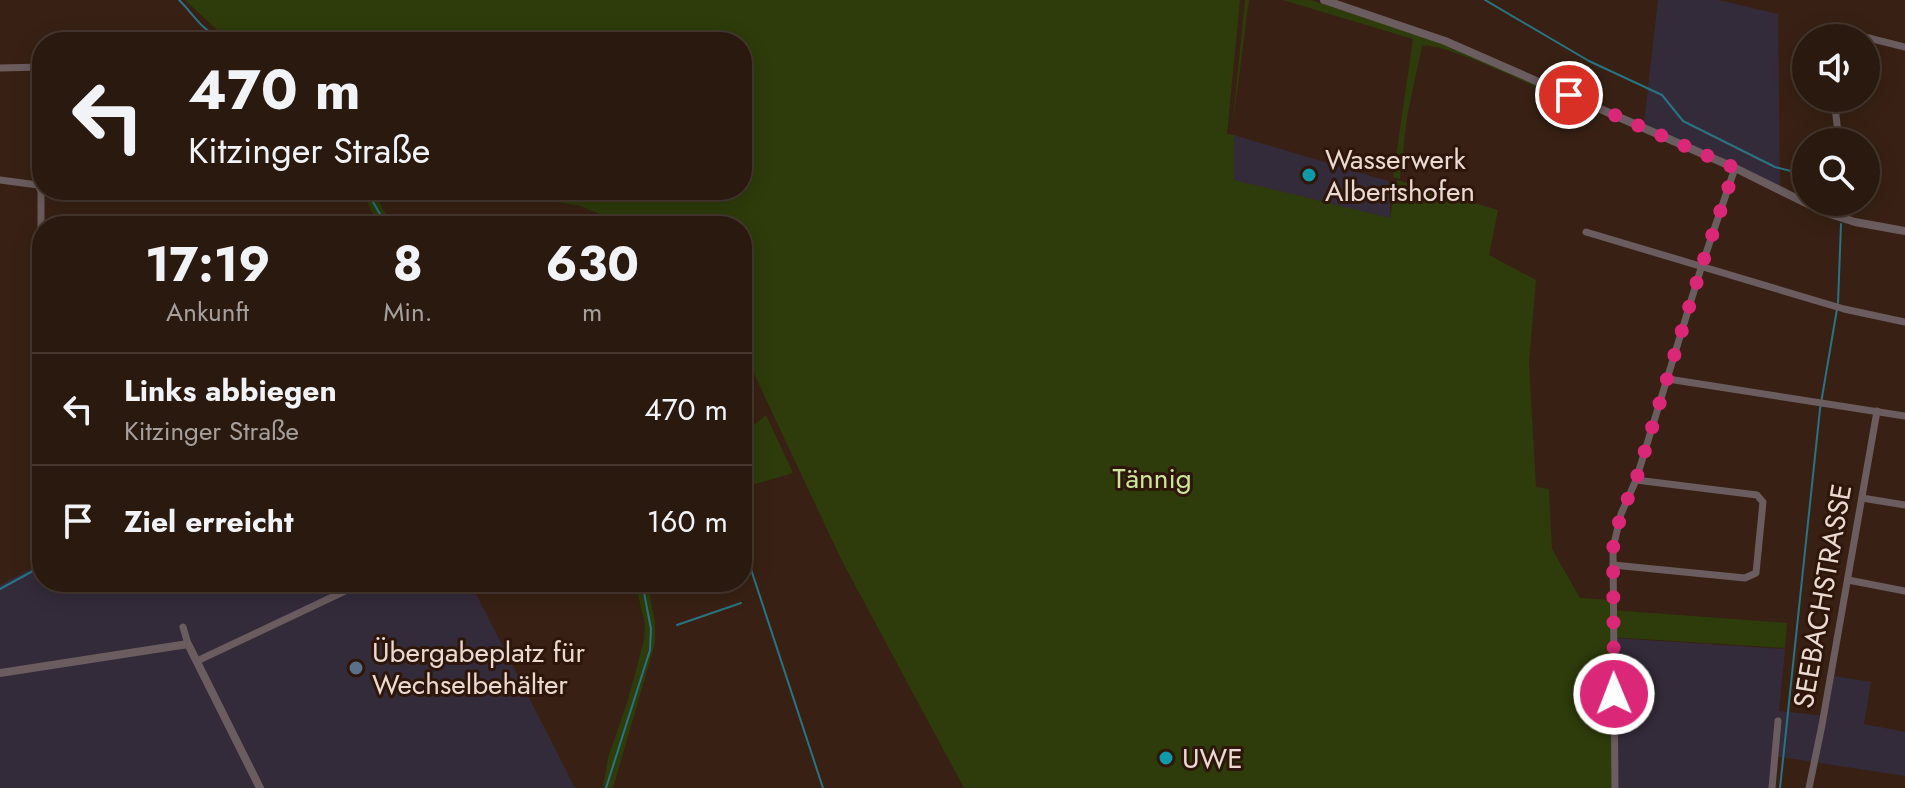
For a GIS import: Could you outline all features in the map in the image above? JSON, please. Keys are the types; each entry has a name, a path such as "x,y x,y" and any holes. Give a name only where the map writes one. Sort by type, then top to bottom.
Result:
{"street":[{"path":"1324,0 1445,41 1845,219 1905,231"},
{"path":"1880,41 1905,47"},
{"path":"0,68 32,67"},
{"path":"1615,788 1613,548 1621,514 1636,480 1735,168"},
{"path":"0,180 32,184"},
{"path":"1586,232 1844,309 1905,322"},
{"path":"1668,379 1905,416"},
{"name":"SEEBACHSTRASSE","path":"1809,788 1877,411"},
{"path":"1613,565 1745,578 1756,573 1763,502 1757,495 1636,480"},
{"path":"1862,498 1905,505"},
{"path":"1848,580 1905,591"},
{"path":"197,661 343,592"},
{"path":"183,627 188,644 260,788"},
{"path":"0,673 188,644"},
{"name":"SEEBACHSTRASSE","path":"1772,788 1778,721"}],"shaded area":[{"path":"1658,0 1718,0 1778,14 1780,189 1644,124"},
{"path":"1234,135 1391,182 1390,218 1233,180"},
{"path":"32,568 32,592 475,592 575,788 0,788 0,585"},
{"path":"1614,638 1785,649 1779,711 1827,716 1834,676 1871,682 1864,724 1905,732 1905,776 1774,756 1770,788 1616,788"}],"green space":[{"name":"Tännig","path":"185,0 1240,0 1227,134 1234,135 1234,180 1390,218 1397,180 1498,210 1489,255 1536,280 1529,363 1536,487 1549,489 1552,549 1580,598 1611,600 1611,610 1787,623 1785,648 1611,637 1613,788 964,788 841,559 752,369 752,216 604,216 580,206 546,200 752,200 752,32 218,31"},
{"path":"1245,0 1249,0 1232,130"},
{"path":"1283,0 1311,0 1439,42 1557,94 1563,103 1552,94 1485,64 1447,50 1422,46 1407,117 1400,179 1393,177 1413,39"},
{"path":"366,200 378,200 387,216 374,216"},
{"path":"766,415 793,473 752,485 752,427"},
{"path":"637,592 649,592 655,622 655,643 613,788 603,788 608,758 644,640 645,624"}],"waterway":[{"path":"179,0 211,32"},
{"path":"1485,0 1589,61 1662,95 1683,121 1775,167 1792,171"},
{"path":"372,200 381,216"},
{"path":"1838,303 1841,224"},
{"path":"1780,788 1820,409 1837,309"},
{"path":"0,589 32,571"},
{"path":"752,572 823,788"},
{"path":"606,788 650,650 651,629 644,592"},
{"path":"677,625 741,603"}],"place":[{"name":"Wasserwerk Albertshofen","path":"1309,175"},
{"name":"Übergabeplatz für Wechselbehälter","path":"356,668"},
{"name":"UWE","path":"1166,758"}],"route":[{"path":"1569,95 1735,168 1636,480 1621,514 1613,548 1614,694"}]}
